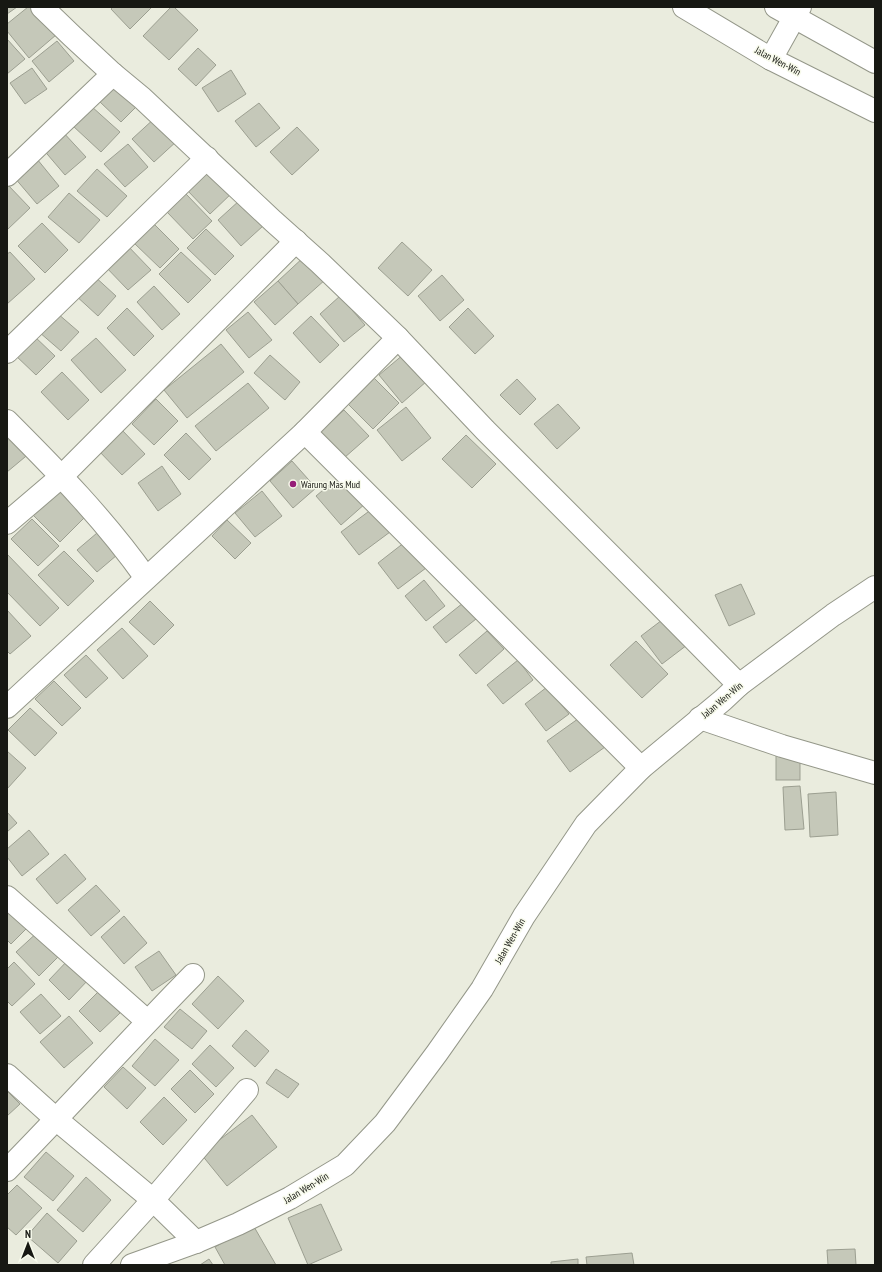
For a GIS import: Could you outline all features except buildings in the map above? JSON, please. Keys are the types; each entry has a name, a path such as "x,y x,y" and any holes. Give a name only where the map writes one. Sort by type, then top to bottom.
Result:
{"street":[{"path":"42,7 113,74 142,98 207,158 398,338 485,430 739,685"},
{"name":"Jalan Wen-Win","path":"684,7 771,59 875,111"},
{"path":"776,7 797,12 875,62"},
{"path":"771,59 797,12"},
{"path":"10,164 113,74"},
{"path":"7,352 207,158"},
{"path":"7,523 62,476 296,241"},
{"path":"7,707 305,432 398,338"},
{"path":"7,421 87,502 126,549 146,578"},
{"path":"305,432 641,768"},
{"name":"Jalan Wen-Win","path":"132,1265 196,1242 238,1224 290,1198 345,1164 385,1123 482,989 524,916 586,824 641,768 739,685 833,615 875,587"},
{"path":"700,718 782,746 875,773"},
{"path":"7,897 147,1021"},
{"path":"7,1170 57,1120 147,1021 193,975"},
{"path":"7,1075 57,1120 153,1200 196,1242"},
{"path":"94,1265 153,1200 247,1090"}],"place":[{"name":"Warung Mas Mud","path":"293,484"}]}
